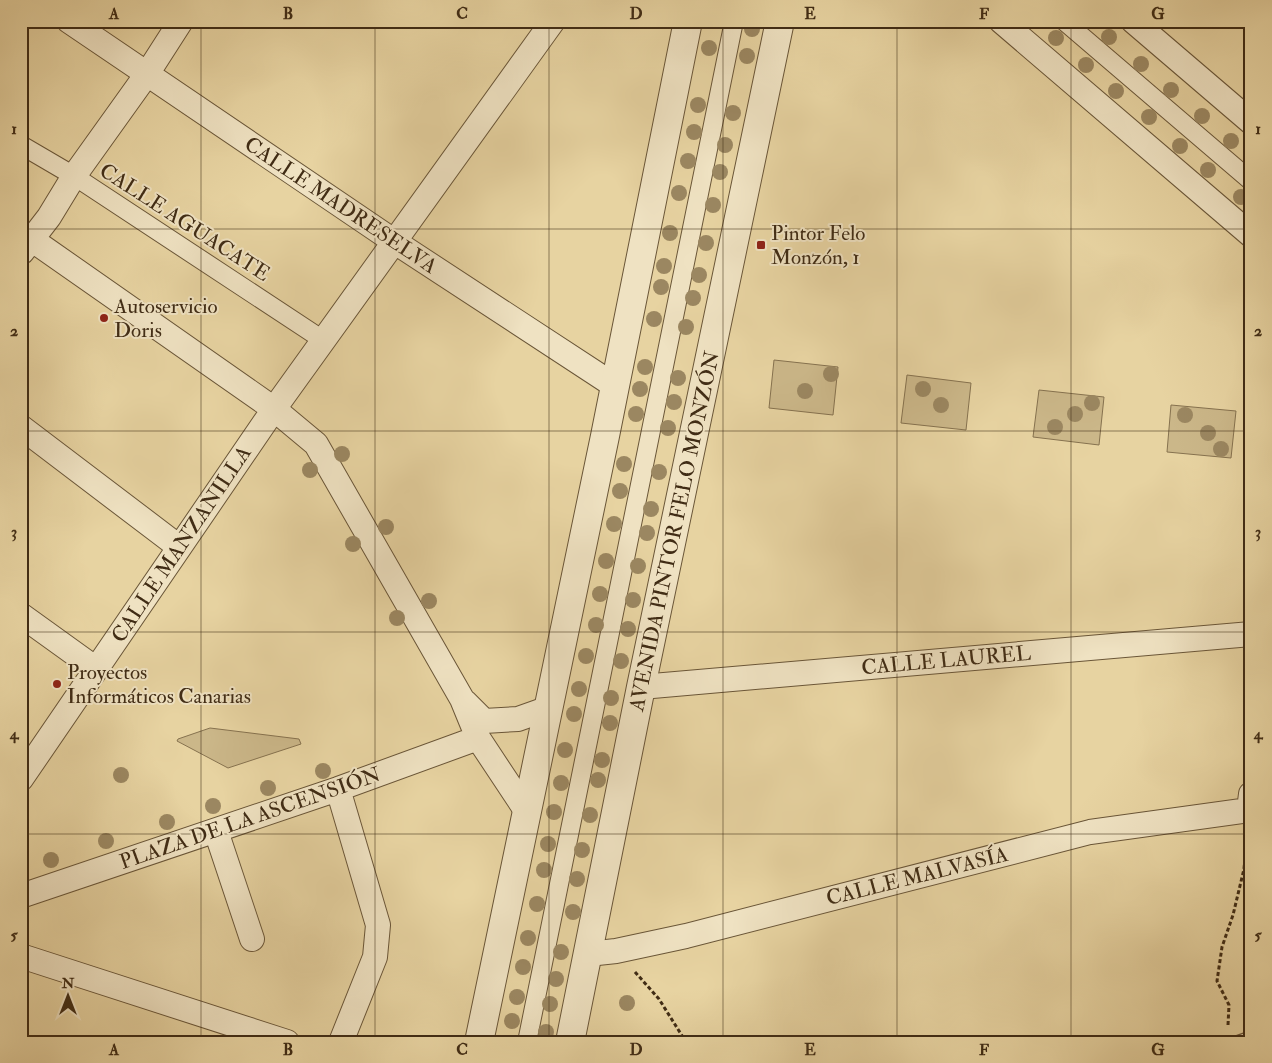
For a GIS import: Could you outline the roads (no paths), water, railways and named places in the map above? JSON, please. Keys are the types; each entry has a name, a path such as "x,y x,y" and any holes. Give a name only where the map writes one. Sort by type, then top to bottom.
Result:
{"street":[{"name":"CALLE MADRESELVA","path":"69,21 394,242 615,386"},
{"path":"181,21 147,74 74,176 49,217 26,246 274,409 316,444 462,699 478,738 527,812"},
{"name":"CALLE MANZANILLA","path":"21,779 274,409 553,21"},
{"path":"479,1042 615,386 688,21"},
{"name":"AVENIDA PINTOR FELO MONZÓN","path":"527,1042 734,21"},
{"name":"AVENIDA PINTOR FELO MONZÓN","path":"570,1042 641,687 780,21"},
{"path":"1001,21 1251,235"},
{"path":"1064,21 1251,181"},
{"path":"1134,21 1251,122"},
{"name":"CALLE AGUACATE","path":"21,145 74,176 323,340"},
{"path":"21,427 179,547"},
{"path":"21,615 96,669"},
{"name":"CALLE LAUREL","path":"641,687 1251,634"},
{"path":"462,699 484,721 518,718 549,708"},
{"name":"PLAZA DE LA ASCENSIÓN","path":"21,896 338,789 478,738"},
{"path":"338,789 378,925 375,957 341,1042"},
{"name":"CALLE MALVASÍA","path":"588,954 616,951 696,933 1090,832 1250,802"},
{"path":"216,831 252,939"},
{"path":"21,956 287,1042"}],"lane":[{"path":"1237,1042 1251,1037"}],"place":[{"name":"Pintor Felo Monzón, 1","path":"761,245"},
{"name":"Autoservicio Doris","path":"104,318"},
{"name":"Proyectos Informáticos Canarias","path":"57,684"}]}
